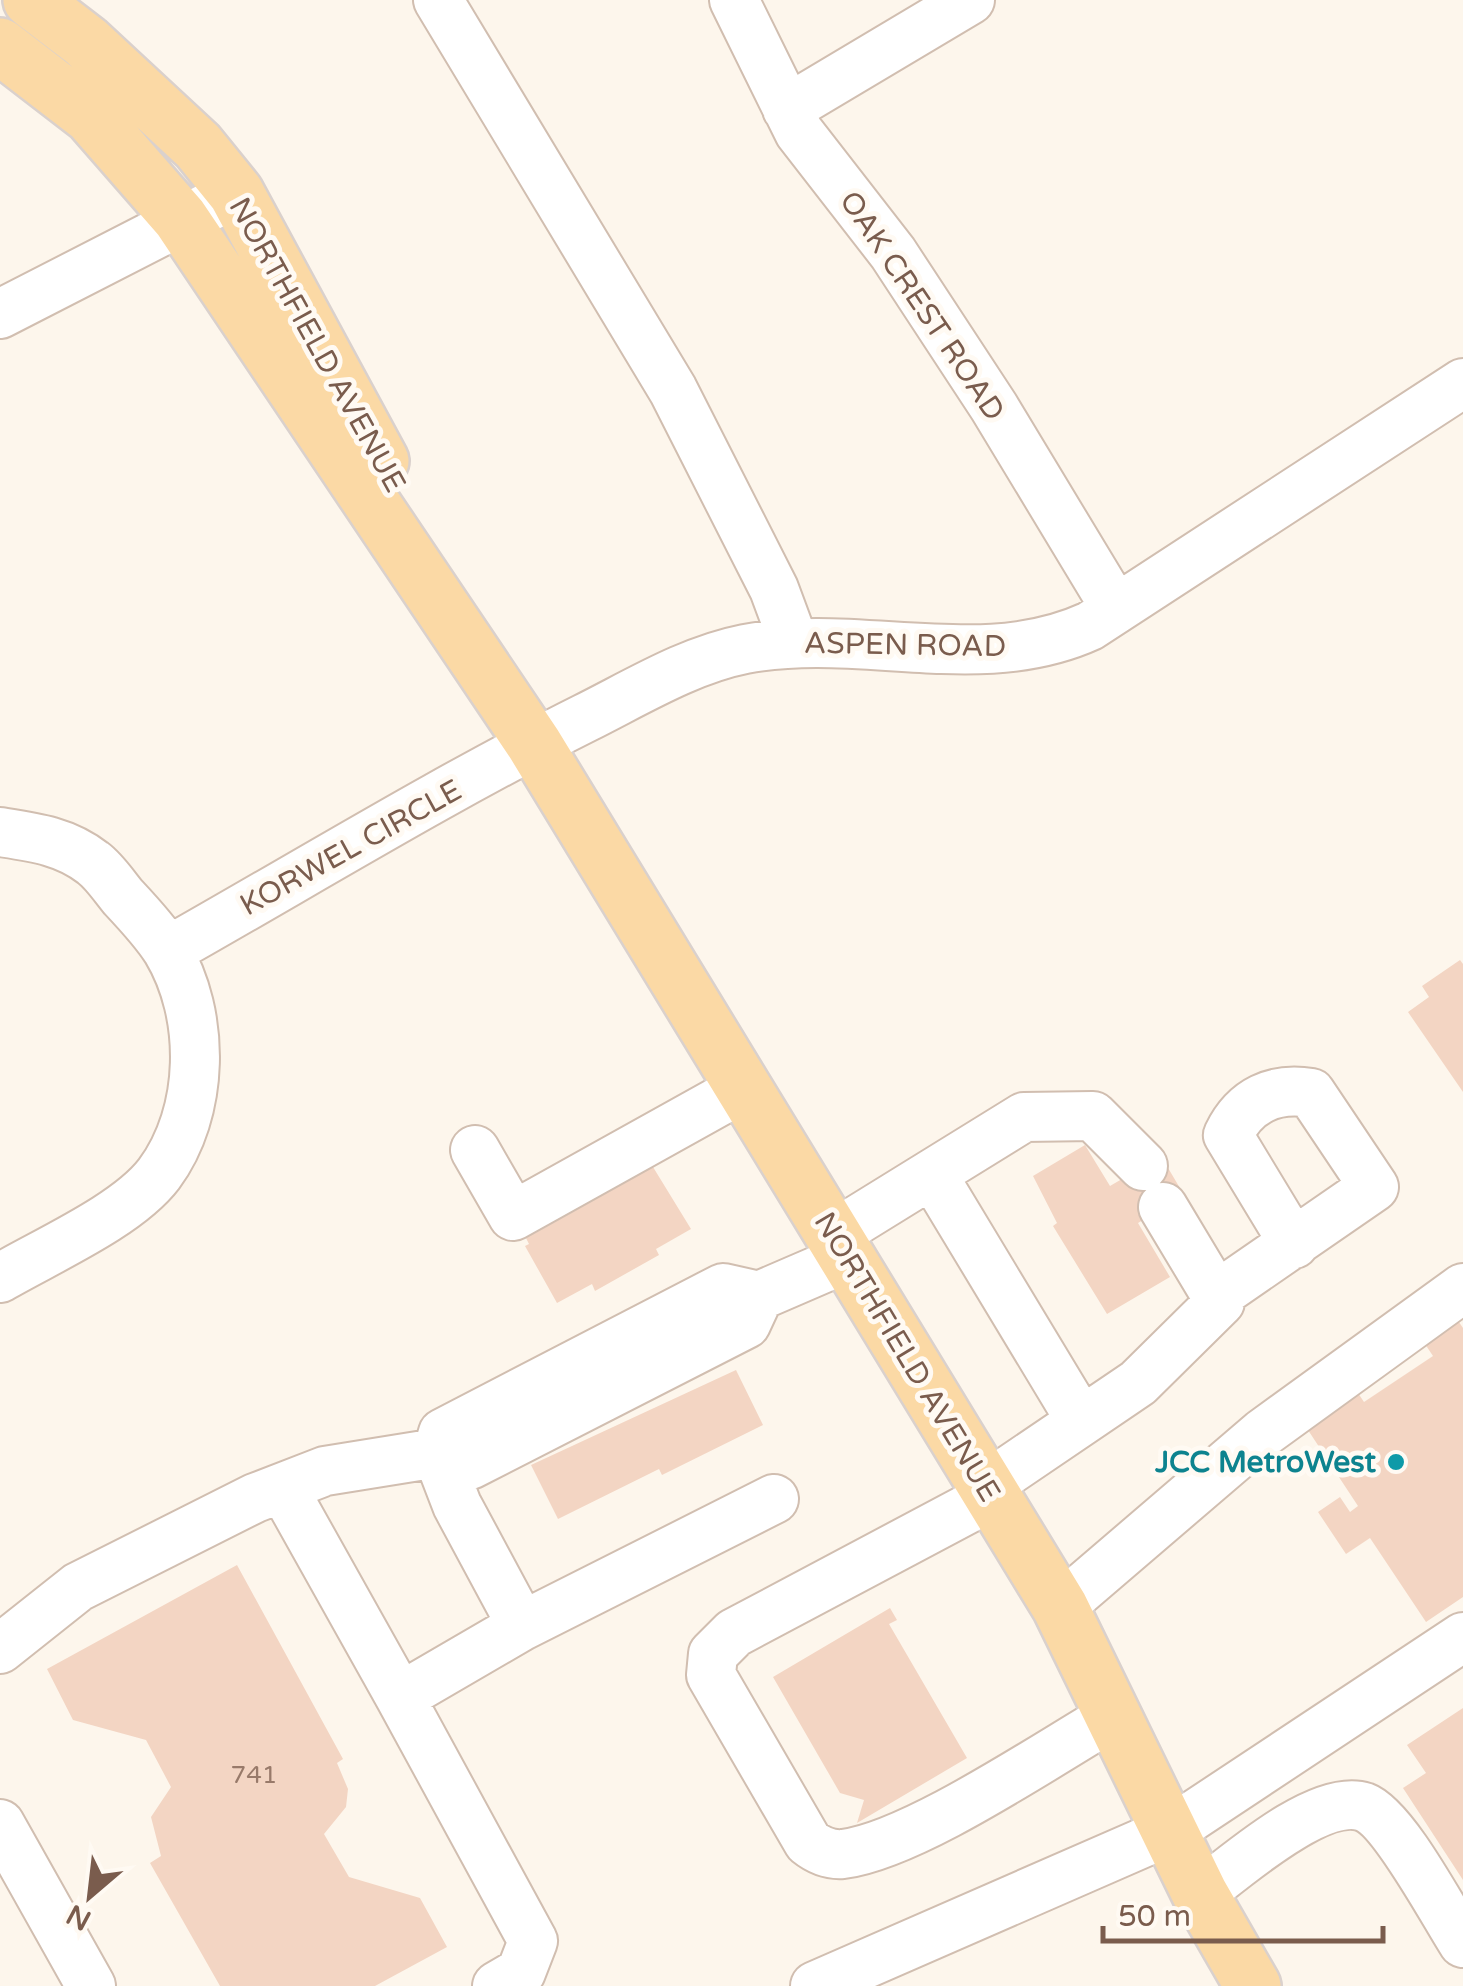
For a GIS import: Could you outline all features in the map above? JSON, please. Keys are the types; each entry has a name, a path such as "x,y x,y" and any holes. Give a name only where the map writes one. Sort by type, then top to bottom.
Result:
{"main road":[{"name":"NORTHFIELD AVENUE","path":"31,0 86,42 184,133 236,193 534,744"},
{"name":"NORTHFIELD AVENUE","path":"0,46 91,116 180,218 534,744 1060,1607 1200,1894 1253,1986"}],"street":[{"path":"438,0 674,390 774,589 794,643"},
{"name":"OAK CREST ROAD","path":"734,0 799,132 893,253 984,392 1116,609"},
{"path":"788,109 970,0"},
{"path":"0,314 180,218 236,193"},
{"name":"ASPEN ROAD","path":"534,744 688,666 743,650 794,643 981,651 1057,641 1116,609 1463,383"},
{"name":"KORWEL CIRCLE","path":"168,951 534,744"},
{"path":"0,832 47,838 94,863 168,951 186,1003 198,1058 186,1124 158,1175 124,1205 0,1278"},
{"path":"475,1150 512,1216 744,1088"},
{"path":"0,1649 78,1587 210,1520 325,1471 437,1453 470,1465 746,1324 759,1296 840,1246 932,1174 1024,1116 1093,1116 1153,1187 1220,1302 1138,1383 989,1491 734,1632 713,1654 711,1675 808,1842 819,1850 841,1854 896,1840 1113,1716"},
{"path":"932,1174 1081,1421"},
{"path":"1216,1296 1294,1244"},
{"path":"1060,1607 1263,1433 1463,1288"},
{"path":"437,1453 458,1504 522,1626"},
{"path":"282,1488 533,1942 521,1972 497,1986"},
{"path":"400,1696 522,1626 774,1498"},
{"path":"815,1986 1170,1831 1463,1637"},
{"path":"1200,1894 1268,1842 1338,1804 1367,1808 1386,1825 1463,1943"},
{"path":"0,1824 92,1986"}],"building":[{"path":"1460,960 1463,1092 1408,1012 1429,997 1422,986"},
{"path":"1085,1145 1110,1186 1161,1156 1184,1195 1138,1223 1170,1277 1107,1314 1053,1226 1057,1223 1033,1176"},
{"path":"653,1167 691,1229 656,1249 659,1255 595,1291 592,1284 557,1303 525,1246 529,1244 526,1238"},
{"name":"JCC MetroWest","path":"1452,1312 1463,1328 1463,1597 1426,1622 1370,1538 1346,1554 1318,1512 1340,1497 1350,1512 1358,1506 1306,1427 1358,1393 1364,1402 1433,1356 1419,1335"},
{"path":"736,1370 763,1425 662,1475 659,1469 558,1519 531,1465"},
{"path":"237,1565 343,1759 337,1763 348,1789 346,1807 324,1834 349,1877 420,1898 447,1947 375,1986 220,1986 150,1863 161,1856 151,1817 171,1787 146,1740 73,1720 47,1669"},
{"path":"890,1608 897,1620 889,1624 967,1758 857,1823 864,1800 840,1793 773,1677"},
{"path":"1463,1708 1463,1880 1403,1788 1426,1773 1407,1745"}],"place":[{"name":"JCC MetroWest","path":"1396,1462"}]}
